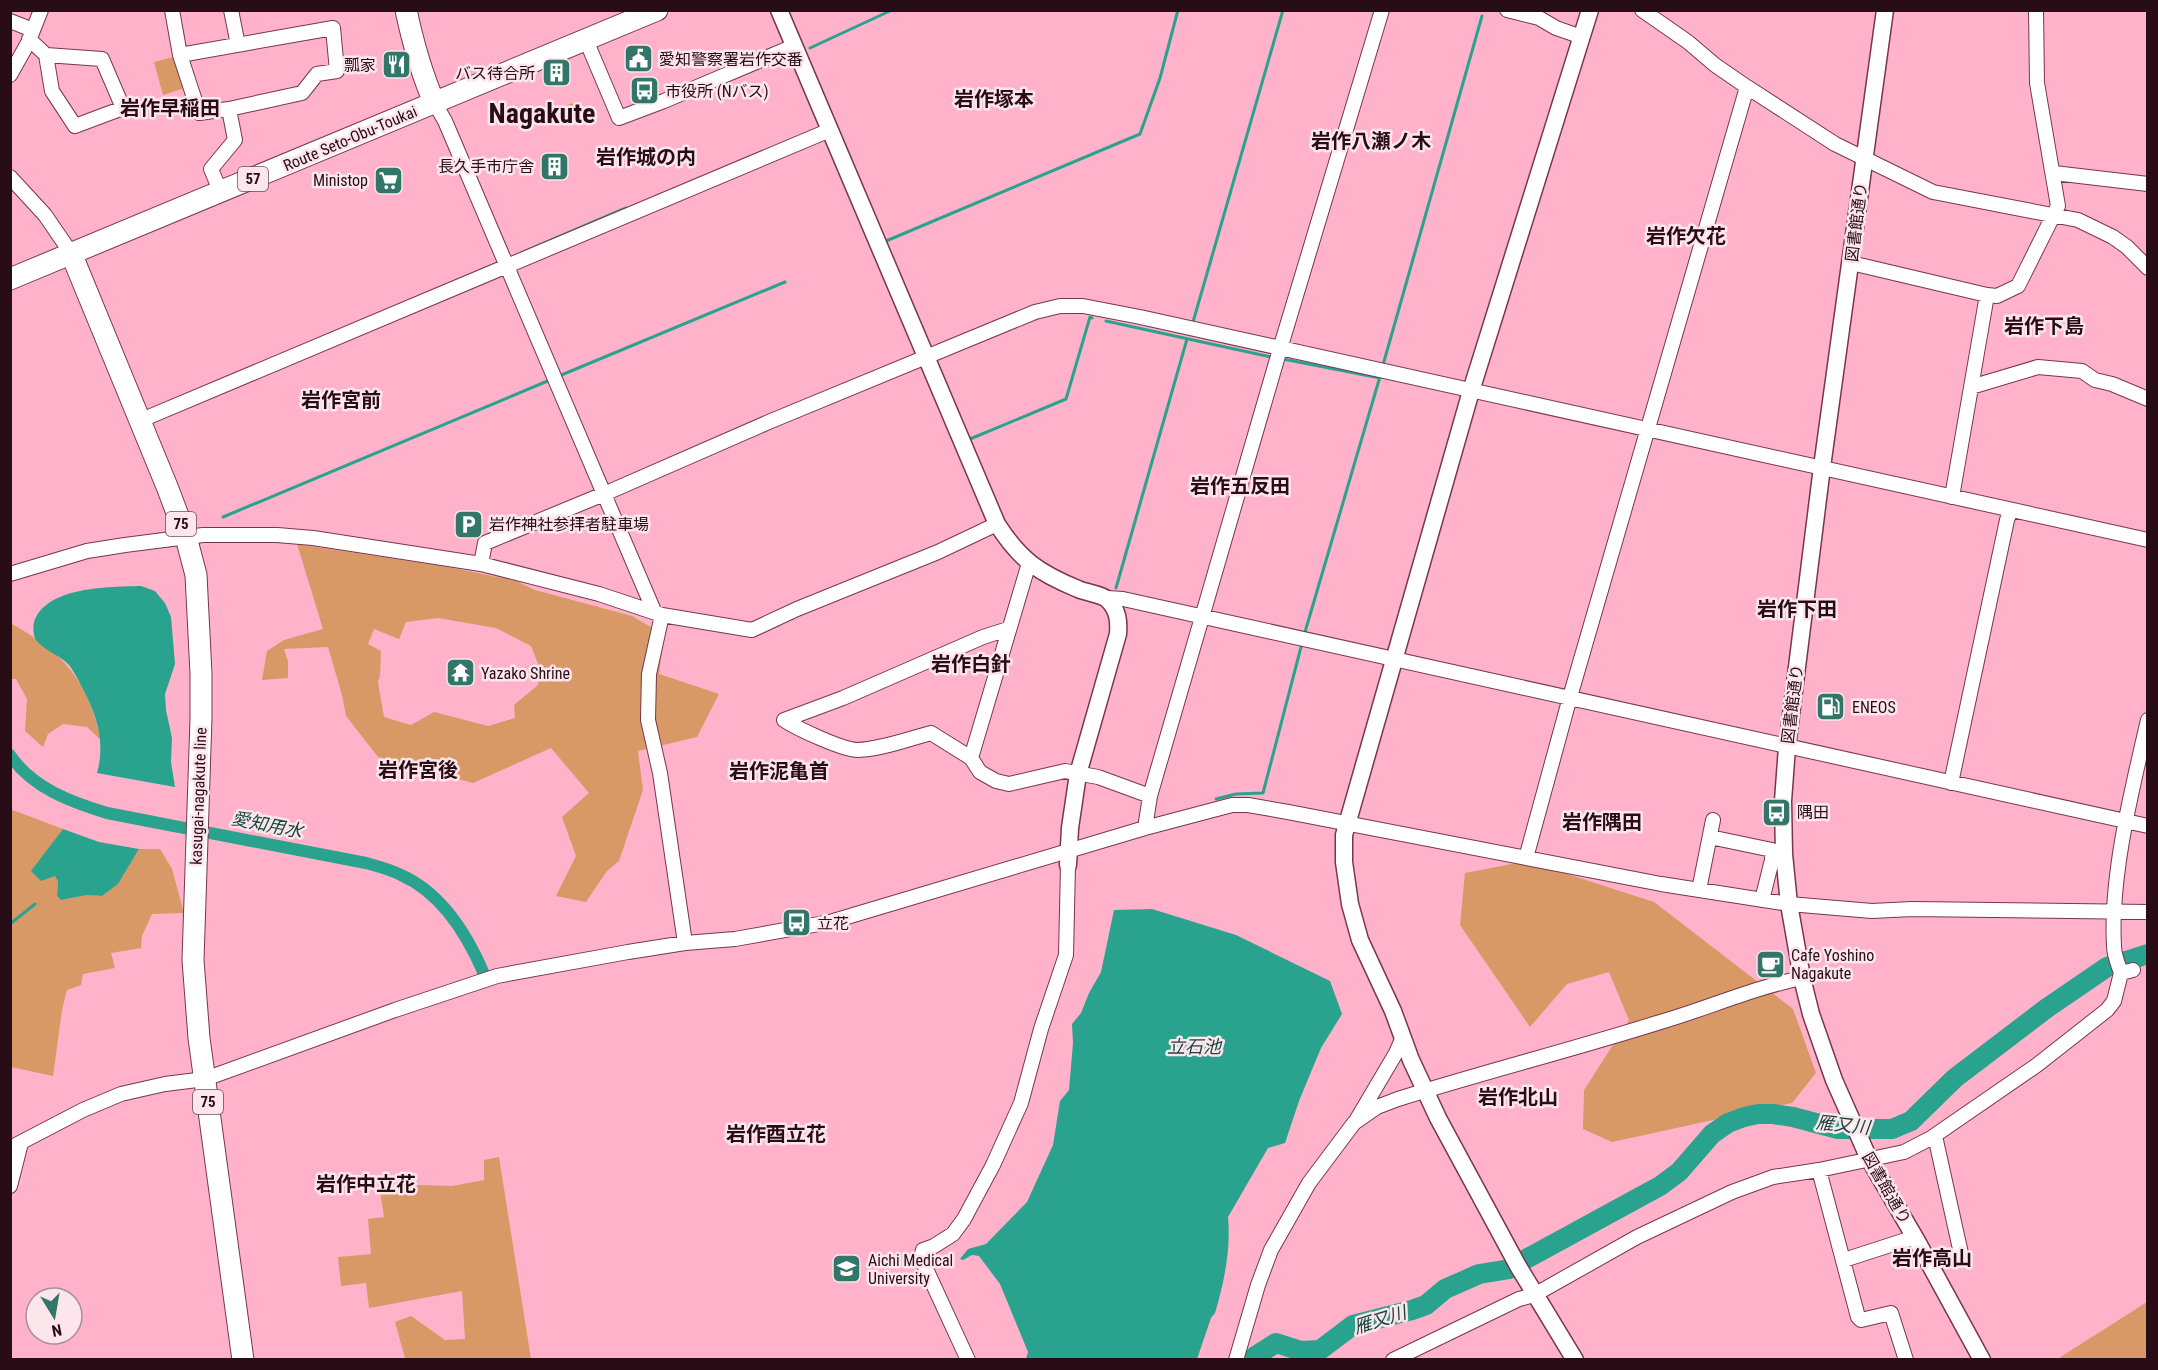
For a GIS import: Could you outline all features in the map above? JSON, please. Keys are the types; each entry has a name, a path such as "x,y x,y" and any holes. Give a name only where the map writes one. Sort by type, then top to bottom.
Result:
{"main road":[{"name":"Route Seto-Obu-Toukai","path":"10,279 221,193 434,102 413,47 406,10"},
{"path":"434,102 657,10"},
{"name":"kasugai-nagakute line","path":"71,253 186,537 196,575 201,674 192,960 199,1038 243,1359"}],"street":[{"path":"10,75 41,10"},
{"path":"172,10 180,55 199,113 229,110 302,93 317,74 337,71 333,28 180,55"},
{"path":"231,10 238,45"},
{"path":"779,10 998,524 1014,549 1029,563 1050,577 1107,598 1123,598 1203,618 2148,826"},
{"path":"1145,828 1150,796 1280,349 1383,10"},
{"path":"1507,10 1539,18 1556,28 1582,37"},
{"path":"1575,1359 1534,1295 1425,1091 1360,940 1350,904 1344,862 1344,835 1471,390 1590,10"},
{"path":"1642,10 1747,87 1835,144 1919,187 1933,192 2078,220 2100,230 2127,247 2148,268"},
{"name":"図書館通り","path":"1885,10 1786,747 1784,854 1789,904 1802,978 1810,1014 1822,1047 1869,1159 1982,1359"},
{"path":"1851,263 1997,296 2018,286 2058,206 2037,83 2036,10"},
{"path":"10,21 31,35 46,55 52,92 75,126 123,108 102,59 46,55"},
{"path":"586,40 619,118 794,46"},
{"path":"1526,858 1570,697 1747,87"},
{"path":"434,102 445,121 604,494 658,613 649,674 648,720 660,773 685,943"},
{"path":"221,193 211,170 235,140 229,110"},
{"path":"139,421 830,130"},
{"path":"2054,173 2148,184"},
{"path":"10,177 45,215 71,253"},
{"path":"1952,497 1987,294"},
{"path":"481,564 485,543 1035,312 1060,306 1083,306 1140,317 2148,540"},
{"path":"1971,387 2038,367 2082,371 2095,380 2112,384 2148,399"},
{"path":"1951,783 2011,510"},
{"path":"10,574 87,551 203,535 277,535 313,538 481,564 599,594 658,613 752,630 797,609 938,552 998,524"},
{"path":"971,758 1029,563"},
{"path":"968,1359 921,1258 922,1250 934,1246 953,1234 964,1219 993,1165 1022,1103 1041,1029 1066,955 1068,858 1078,774 1118,634 1119,620 1107,598"},
{"path":"1008,629 934,657 843,698 784,720 800,731 856,750 882,746 931,733 971,758 980,772 996,782 1009,784 1065,771 1098,777 1150,796"},
{"path":"1393,1359 1519,1299 1534,1295 1637,1237 1732,1192 1773,1177 1904,1152 1935,1136 2037,1065 2107,1011 2114,1001 2124,971 2114,948 2114,911 2119,864 2148,720"},
{"path":"10,1186 16,1145 83,1110 121,1094 165,1084 205,1079 484,979 573,961 685,943 735,939 830,922 1068,858 1145,828 1222,807 1258,806 1699,890 1789,904 1872,911 1924,909 2148,912"},
{"path":"1699,890 1713,820"},
{"path":"1710,837 1772,850 1772,860 1762,900"},
{"path":"1354,1123 1377,1107 1425,1091 1585,1046 1779,982 1802,978"},
{"path":"1236,1359 1271,1250 1309,1183 1354,1123 1396,1053 1402,1037"},
{"path":"1935,1136 1962,1258"},
{"path":"1819,1170 1858,1317 1861,1320 1891,1312 1906,1359"},
{"path":"1844,1260 1915,1237"}],"shaded area":[{"path":"177,56 185,88 163,95 154,62"},
{"path":"576,102 578,108 539,122 537,116"},
{"path":"297,544 454,568 516,581 535,590 632,616 664,635 659,674 719,694 697,737 638,751 643,790 619,861 607,871 586,902 556,896 576,856 562,817 589,793 551,748 473,783 378,757 346,716 328,647 284,649 288,661 288,678 262,680 267,651 284,640 323,629","holes":["438,618 496,628 531,646 541,671 538,685 514,705 515,718 488,726 434,712 411,725 384,717 378,682 381,651 368,644 374,629 399,639 406,622"]},
{"path":"10,623 45,646 71,670 89,701 101,740 87,727 63,724 48,734 43,747 25,731 27,699 16,679 11,679"},
{"path":"10,809 63,829 32,871 55,875 58,881 57,896 61,900 87,895 102,896 118,884 139,849 160,849 172,869 184,913 152,914 142,936 141,948 111,953 115,968 83,974 81,985 67,990 53,1076 11,1067"},
{"path":"1527,861 1654,902 1793,1009 1816,1073 1792,1103 1612,1142 1583,1129 1584,1090 1629,1020 1609,972 1567,984 1530,1027 1460,925 1465,873"},
{"path":"499,1157 531,1359 396,1359 405,1358 395,1322 411,1316 445,1340 465,1339 462,1291 369,1308 366,1283 341,1286 338,1257 371,1254 368,1219 384,1217 380,1191 420,1185 452,1186 484,1180 484,1160"},
{"path":"2147,1302 2147,1359 2059,1359 2062,1356"}],"water":[{"path":"141,586 155,591 165,603 171,617 175,664 165,694 172,738 171,762 175,787 97,773 100,752 99,732 90,703 69,665 36,640 33,629 41,610 51,601 65,595 97,588"},
{"path":"63,829 99,842 139,849 118,884 102,896 87,895 61,900 57,896 58,881 55,876 41,881 31,871"},
{"name":"立石池","path":"1152,909 1236,935 1330,981 1342,1014 1321,1048 1285,1143 1268,1148 1228,1217 1228,1254 1224,1278 1215,1313 1211,1318 1197,1359 1026,1359 1028,1352 1000,1284 979,1256 972,1255 963,1260 960,1259 968,1249 986,1244 1027,1202 1053,1145 1060,1101 1069,1090 1073,1043 1072,1024 1081,1013 1101,972 1114,910"}],"waterway":[{"path":"810,48 892,10"},
{"path":"886,241 1140,134 1160,78 1178,10"},
{"path":"1193,322 1283,10"},
{"path":"1383,365 1482,16"},
{"path":"521,253 626,208"},
{"path":"559,376 785,282"},
{"path":"970,439 1066,399 1090,317 1092,318"},
{"path":"1106,321 1271,357"},
{"path":"1116,588 1187,339"},
{"path":"1283,359 1380,378"},
{"path":"223,517 550,380"},
{"path":"1305,632 1379,380"},
{"path":"1216,799 1236,794 1263,793 1301,647"},
{"name":"愛知用水","path":"10,755 19,767 41,785 66,799 107,813 366,863 397,873 429,892 441,904 470,944 484,974"},
{"path":"10,924 35,904"},
{"name":"雁又川","path":"1526,1259 1660,1186 1679,1172 1712,1134 1728,1123 1744,1117 1773,1114 1838,1129 1892,1129 1911,1121 1955,1078 2047,1008 2107,967 2148,954"},
{"name":"雁又川","path":"1253,1360 1254,1357 1276,1343 1301,1351 1320,1350 1353,1325 1426,1305 1445,1289 1479,1274 1510,1269"}],"place":[{"name":"愛知警察署岩作交番","path":"638,59"},
{"name":"瓢家","path":"397,65"},
{"name":"バス待合所","path":"556,73"},
{"name":"市役所 (Nバス)","path":"644,91"},
{"name":"長久手市庁舎","path":"555,166"},
{"name":"Ministop","path":"389,180"},
{"name":"岩作神社参拝者駐車場","path":"468,524"},
{"name":"Yazako Shrine","path":"460,673"},
{"name":"ENEOS","path":"1831,707"},
{"name":"隅田","path":"1776,812"},
{"name":"立花","path":"796,923"},
{"name":"Cafe Yoshino Nagakute","path":"1770,964"},
{"name":"Aichi Medical University","path":"847,1269"}],"district":[{"name":"岩作塚本","path":"994,99"},
{"name":"岩作早稲田","path":"170,108"},
{"name":"Nagakute","path":"542,113"},
{"name":"岩作八瀬ノ木","path":"1371,141"},
{"name":"岩作城の内","path":"646,157"},
{"name":"岩作欠花","path":"1686,236"},
{"name":"岩作下島","path":"2044,326"},
{"name":"岩作宮前","path":"341,400"},
{"name":"岩作五反田","path":"1240,486"},
{"name":"岩作下田","path":"1797,609"},
{"name":"岩作白針","path":"971,664"},
{"name":"岩作宮後","path":"418,770"},
{"name":"岩作泥亀首","path":"779,771"},
{"name":"岩作隅田","path":"1602,822"},
{"name":"岩作北山","path":"1518,1097"},
{"name":"岩作酉立花","path":"776,1134"},
{"name":"岩作中立花","path":"366,1184"},
{"name":"岩作高山","path":"1932,1258"}]}
